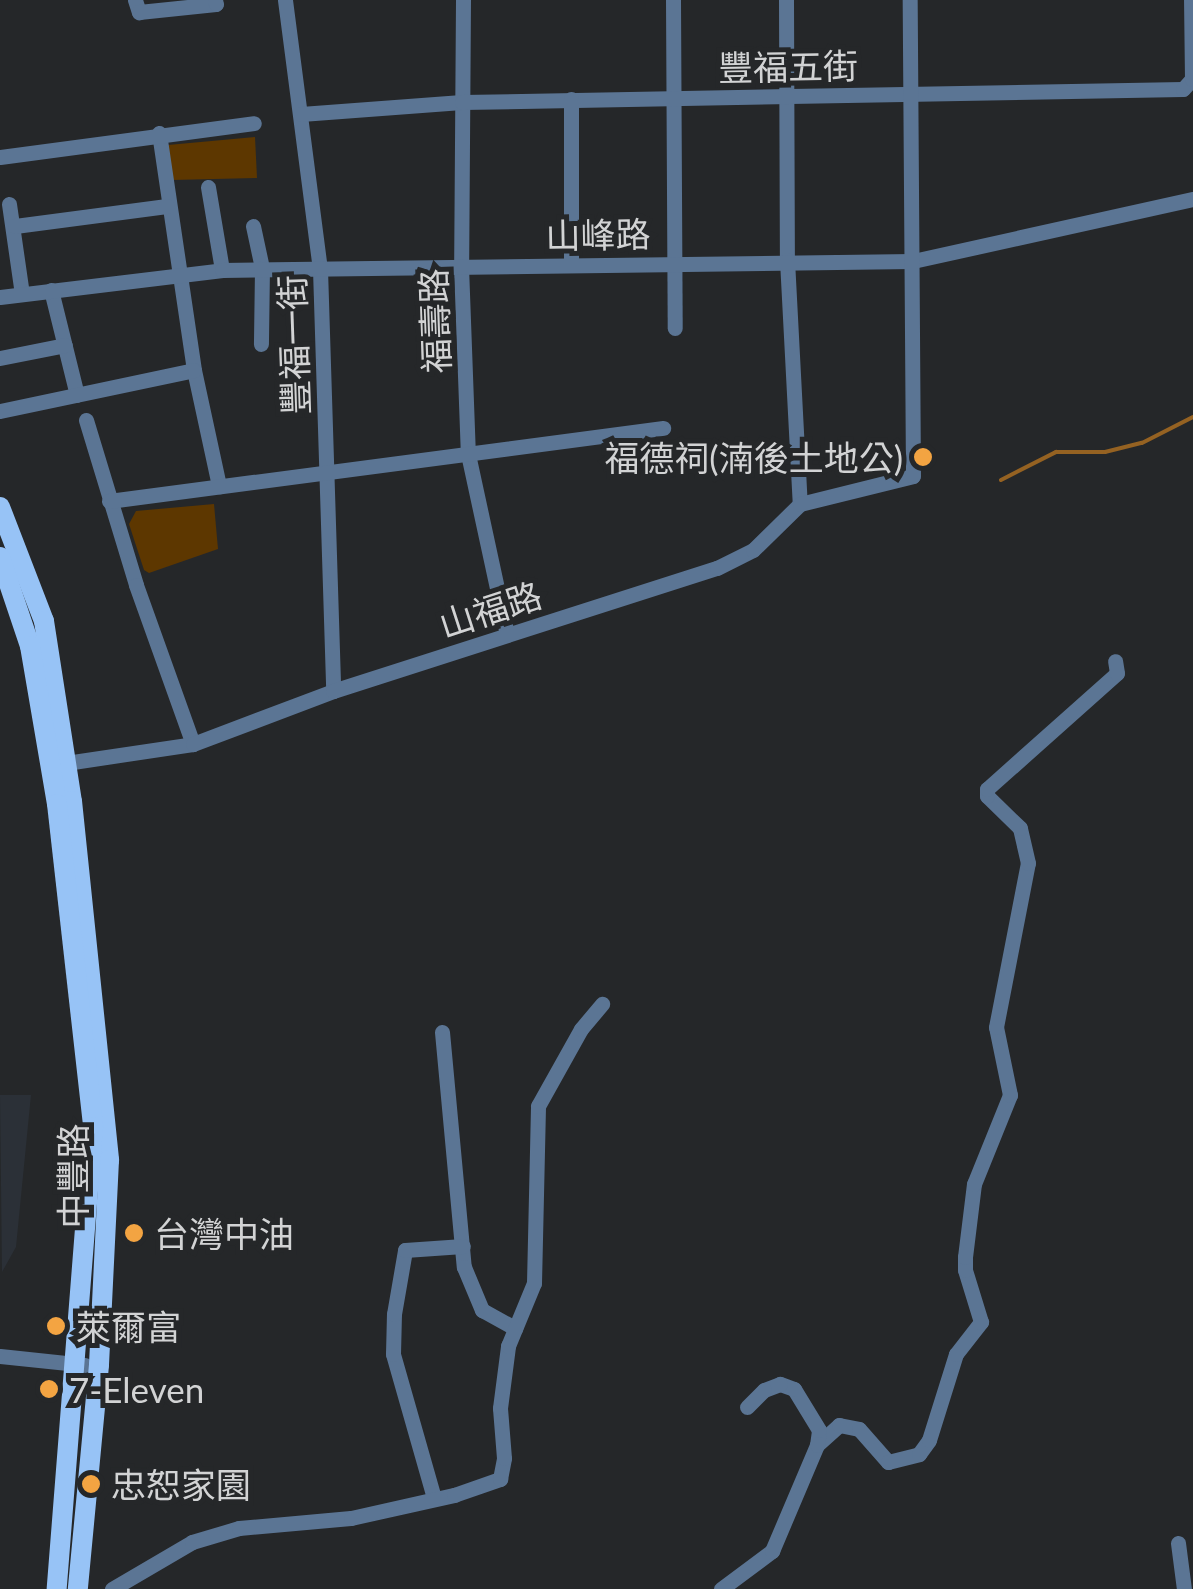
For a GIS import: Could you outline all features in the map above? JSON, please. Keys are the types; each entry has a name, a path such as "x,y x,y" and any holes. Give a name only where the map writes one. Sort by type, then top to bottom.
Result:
{"main road":[{"path":"0,507 44,621 58,766"},
{"path":"0,557 30,646 58,766"},
{"name":"中豐路","path":"58,766 110,1160 98,1199 78,1589"},
{"name":"中豐路","path":"57,1589 88,1365"}],"street":[{"path":"135,0 139,12 186,3 216,4 215,0"},
{"name":"豐福一街","path":"285,0 320,269 333,691"},
{"name":"福壽路","path":"463,0 462,266 468,454 506,635"},
{"path":"672,0 675,328"},
{"path":"786,0 787,260 800,504"},
{"path":"910,0 913,260"},
{"name":"豐福五街","path":"300,114 462,102 1183,89 1192,79 1192,0"},
{"path":"571,99 571,264"},
{"path":"0,157 254,123"},
{"path":"159,133 194,370 219,486"},
{"path":"208,186 222,270"},
{"name":"山峰路","path":"0,297 180,272 262,268 913,260 1193,199"},
{"path":"9,204 22,294"},
{"path":"15,226 167,206"},
{"path":"253,226 262,268 260,344"},
{"name":"山福路","path":"58,766 193,744 333,691 740,559 800,504 913,476 913,260"},
{"path":"51,290 77,396"},
{"path":"0,358 65,346"},
{"path":"0,411 194,370"},
{"path":"86,420 109,501 193,744"},
{"path":"109,501 663,428"},
{"path":"817,1445 839,1425 859,1429 888,1462 919,1454 929,1440 956,1354 981,1322 964,1270 965,1257 974,1184 983,1152 1010,1094 996,1027 1028,863 1020,828 987,796 987,789 1117,672 1115,661"},
{"path":"112,1589 192,1542 239,1528 352,1518 500,1479 504,1458 500,1408 515,1328 534,1283 538,1106 581,1030 602,1004"},
{"path":"442,1032 464,1267 482,1310 515,1328"},
{"path":"434,1498 393,1354 394,1314 405,1250 463,1246"},
{"path":"0,1356 88,1365"},
{"path":"721,1589 772,1551 817,1445 819,1430 794,1389 780,1384 764,1390 747,1408"},
{"path":"1178,1543 1184,1589"}],"shaded area":[{"path":"255,137 257,178 172,180 168,145"},
{"path":"214,504 218,549 149,573 144,570 129,524 136,511"},
{"path":"0,1095 31,1095 16,1247 2,1272"}],"waterway":[{"path":"1001,480 1056,452 1105,452 1142,443 1193,417"}],"place":[{"name":"福德祠(湳後土地公)","path":"923,457"},
{"name":"台灣中油","path":"134,1233"},
{"name":"萊爾富","path":"56,1326"},
{"name":"7-Eleven","path":"49,1389"},
{"name":"忠恕家園","path":"91,1484"}]}
